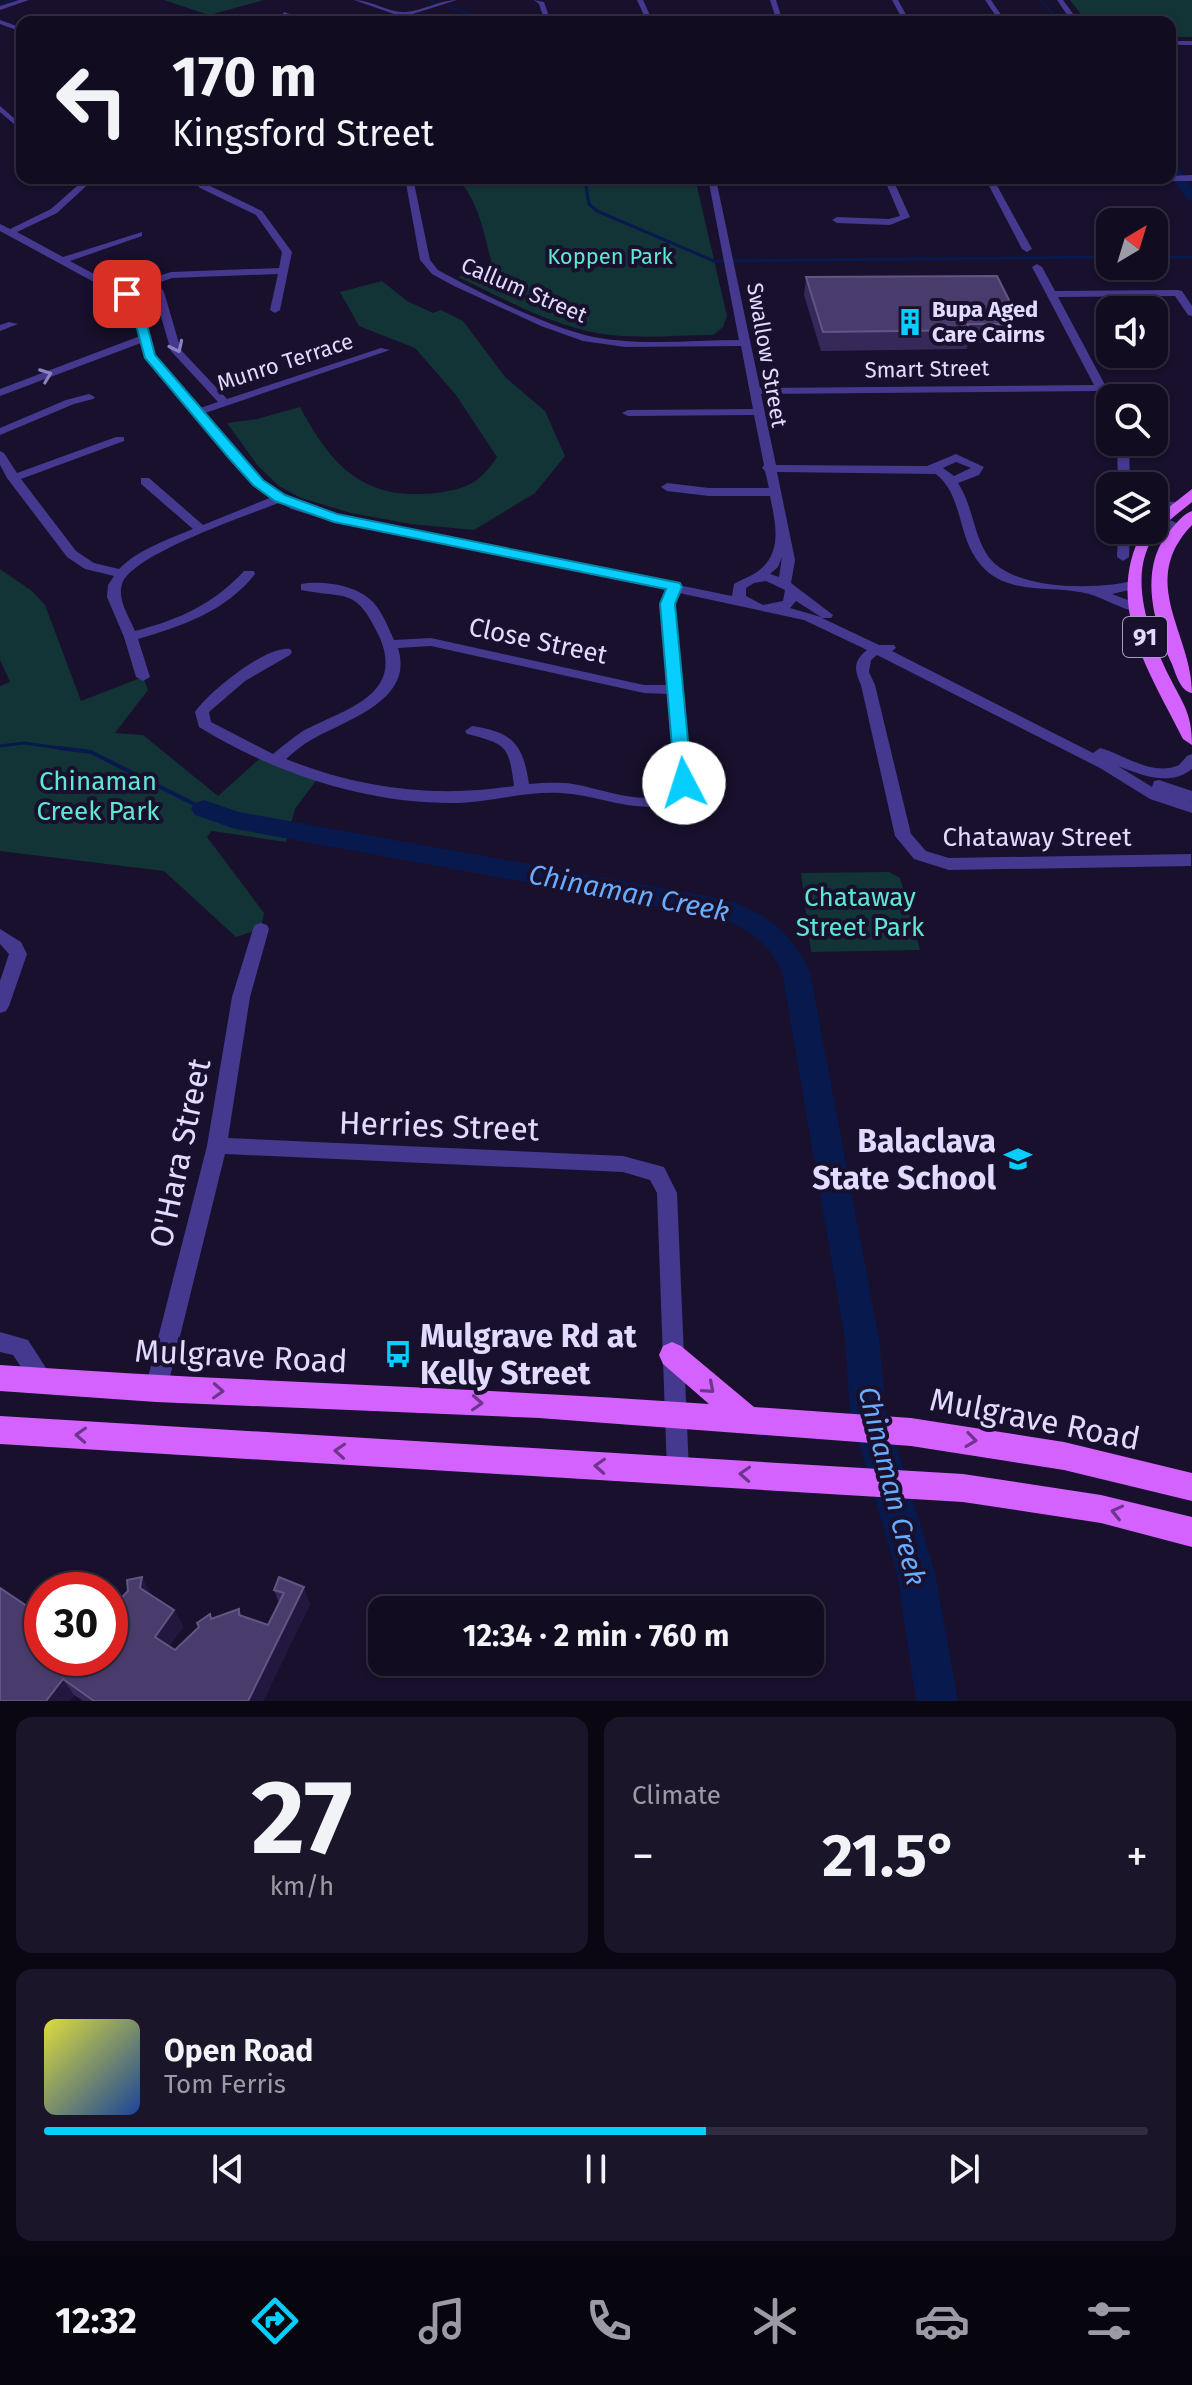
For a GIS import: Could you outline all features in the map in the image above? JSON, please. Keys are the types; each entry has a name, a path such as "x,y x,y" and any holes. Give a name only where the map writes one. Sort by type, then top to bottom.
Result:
{"main road":[{"name":"91","path":"1168,512 1192,494"},
{"name":"91","path":"1192,516 1179,529 1161,562 1159,601 1165,630 1192,688"},
{"name":"91","path":"1144,544 1136,562 1133,585 1136,608 1150,652 1192,739"},
{"path":"672,1355 747,1419"},
{"name":"Mulgrave Road","path":"0,1378 156,1389 675,1414 894,1430 1064,1456 1192,1487"},
{"path":"4,1434 866,1481 1054,1500 1192,1532"}],"street":[{"path":"0,7 26,0"},
{"path":"357,0 398,16"},
{"path":"409,16 454,0"},
{"path":"284,14 290,16"},
{"path":"0,108 5,118"},
{"path":"21,238 39,229 84,184"},
{"path":"201,184 259,213 287,252 275,310"},
{"name":"Callum Street","path":"410,184 425,260 435,272 457,284 564,333 583,338 625,344 747,343"},
{"name":"Swallow Street","path":"713,184 747,343 753,391 782,539 789,560 789,588"},
{"path":"837,220 890,222 905,217 891,184"},
{"path":"992,184 1027,249"},
{"path":"5,229 54,211"},
{"path":"5,229 122,291 137,306 150,356 258,482 280,498 334,518 675,587 758,608 776,608 804,615 884,651"},
{"path":"64,260 139,234"},
{"path":"1037,267 1099,384"},
{"path":"122,291 171,275 285,271"},
{"path":"154,279 152,285 159,292 176,351 225,403"},
{"path":"1051,294 1178,293 1192,313"},
{"path":"0,328 13,324"},
{"path":"0,393 145,338"},
{"name":"Munro Terrace","path":"198,412 385,350"},
{"name":"Smart Street","path":"753,391 1096,388"},
{"path":"0,432 89,397"},
{"path":"628,413 757,412"},
{"path":"13,478 120,439"},
{"path":"0,455 13,478 75,557 99,569 122,573"},
{"path":"932,468 956,458 978,467 975,472 952,481"},
{"path":"768,468 932,468 945,473 952,481 976,548 989,567 1019,581 1090,590 1111,590 1133,585"},
{"path":"145,481 201,530"},
{"path":"667,487 709,492 774,492"},
{"path":"143,677 114,597 115,585 122,573 147,553 201,530 257,512 280,498"},
{"path":"1168,525 1179,529"},
{"path":"675,587 715,590 759,577 777,557 782,539"},
{"path":"1123,544 1123,557"},
{"path":"131,637 198,616 249,574"},
{"path":"759,577 789,588 823,614 884,651 1105,765 1192,818"},
{"path":"743,582 737,592 743,602"},
{"path":"277,759 300,740 359,710 381,693 392,673 394,660 369,602 353,594 306,587"},
{"path":"285,652 259,666 212,700 201,718 211,728 331,781 426,797 465,798 522,789 558,788 650,803 674,801 684,783 667,604 675,587"},
{"path":"776,608 789,603 789,588"},
{"path":"1090,590 1136,608"},
{"name":"Close Street","path":"389,645 431,642 644,689 676,690"},
{"name":"Chataway Street","path":"884,651 871,669 868,685 903,836 912,849 926,859 949,864 1191,860"},
{"path":"472,731 496,734 513,748 522,789"},
{"path":"1038,731 1164,774 1183,770 1192,759"},
{"path":"1105,765 1192,797"},
{"path":"1155,795 1192,808"},
{"name":"O'Hara Street","path":"156,1389 217,1146 241,997 261,929"},
{"path":"0,1006 18,954 4,937"},
{"name":"Herries Street","path":"217,1146 623,1164 657,1173 667,1193 672,1355"},
{"path":"0,1342 20,1347 44,1382"},
{"path":"672,1355 678,1471"}],"green space":[{"path":"164,0 264,0 209,15"},
{"path":"1070,0 1192,0 1192,37 1176,37 1176,16 1082,16"},
{"name":"Koppen Park","path":"462,184 696,184 727,316 723,327 713,335 632,336 599,333 535,313 458,277 492,264 476,207"},
{"path":"382,281 407,301 433,313 441,310 463,321 505,377 545,411 565,456 535,493 474,530 411,524 351,513 301,498 279,486 258,466 227,423 257,419 300,407 338,463 353,476 389,491 411,494 447,491 472,483 485,473 497,457 456,395 415,348 359,326 340,292"},
{"name":"Chinaman Creek Park","path":"0,569 32,591 45,605 81,701 143,677 148,690 115,733 143,735 218,796 265,754 318,778 295,809 286,842 212,831 207,837 264,913 261,929 236,937 164,871 0,851 0,686 10,682 0,660"},
{"name":"Chataway Street Park","path":"889,872 900,878 920,950 811,952 801,873"}],"building":[{"name":"Bupa Aged Care Cairns","path":"997,276 1015,312 996,312 1001,324 967,324 971,330 823,332 806,277"},
{"path":"142,1577 140,1588 174,1610 155,1637 175,1650 199,1627 197,1623 210,1614 211,1619 239,1609 239,1615 268,1625 284,1593 274,1590 279,1577 304,1587 248,1701 94,1701 63,1679 46,1701 0,1701 0,1588 24,1604 24,1676 128,1676 128,1580"}],"waterway":[{"path":"0,3 14,0"},
{"path":"429,0 434,2"},
{"path":"1041,0 1055,16"},
{"path":"448,6 475,16"},
{"path":"1176,174 1192,197"},
{"path":"585,184 586,188"},
{"path":"586,186 589,204 597,211 714,261 1096,257"},
{"path":"1168,257 1192,257"},
{"name":"Chinaman Creek","path":"0,746 24,743 66,749"},
{"name":"Chinaman Creek","path":"59,748 66,749"},
{"name":"Chinaman Creek","path":"66,749 91,752 204,809"},
{"name":"Chinaman Creek","path":"66,749 74,750"},
{"name":"Chinaman Creek","path":"204,809 235,820 723,909 758,924 776,939 791,959 796,972 862,1339 868,1412 916,1573 937,1701"}],"place":[{"name":"Bupa Aged Care Cairns","path":"910,322"},
{"name":"Balaclava State School","path":"1018,1159"},
{"name":"Mulgrave Rd at Kelly Street","path":"398,1354"}],"route":[{"path":"127,294 137,306 150,356 233,455 258,482 280,498 334,518 675,587 667,604 684,783"}]}
